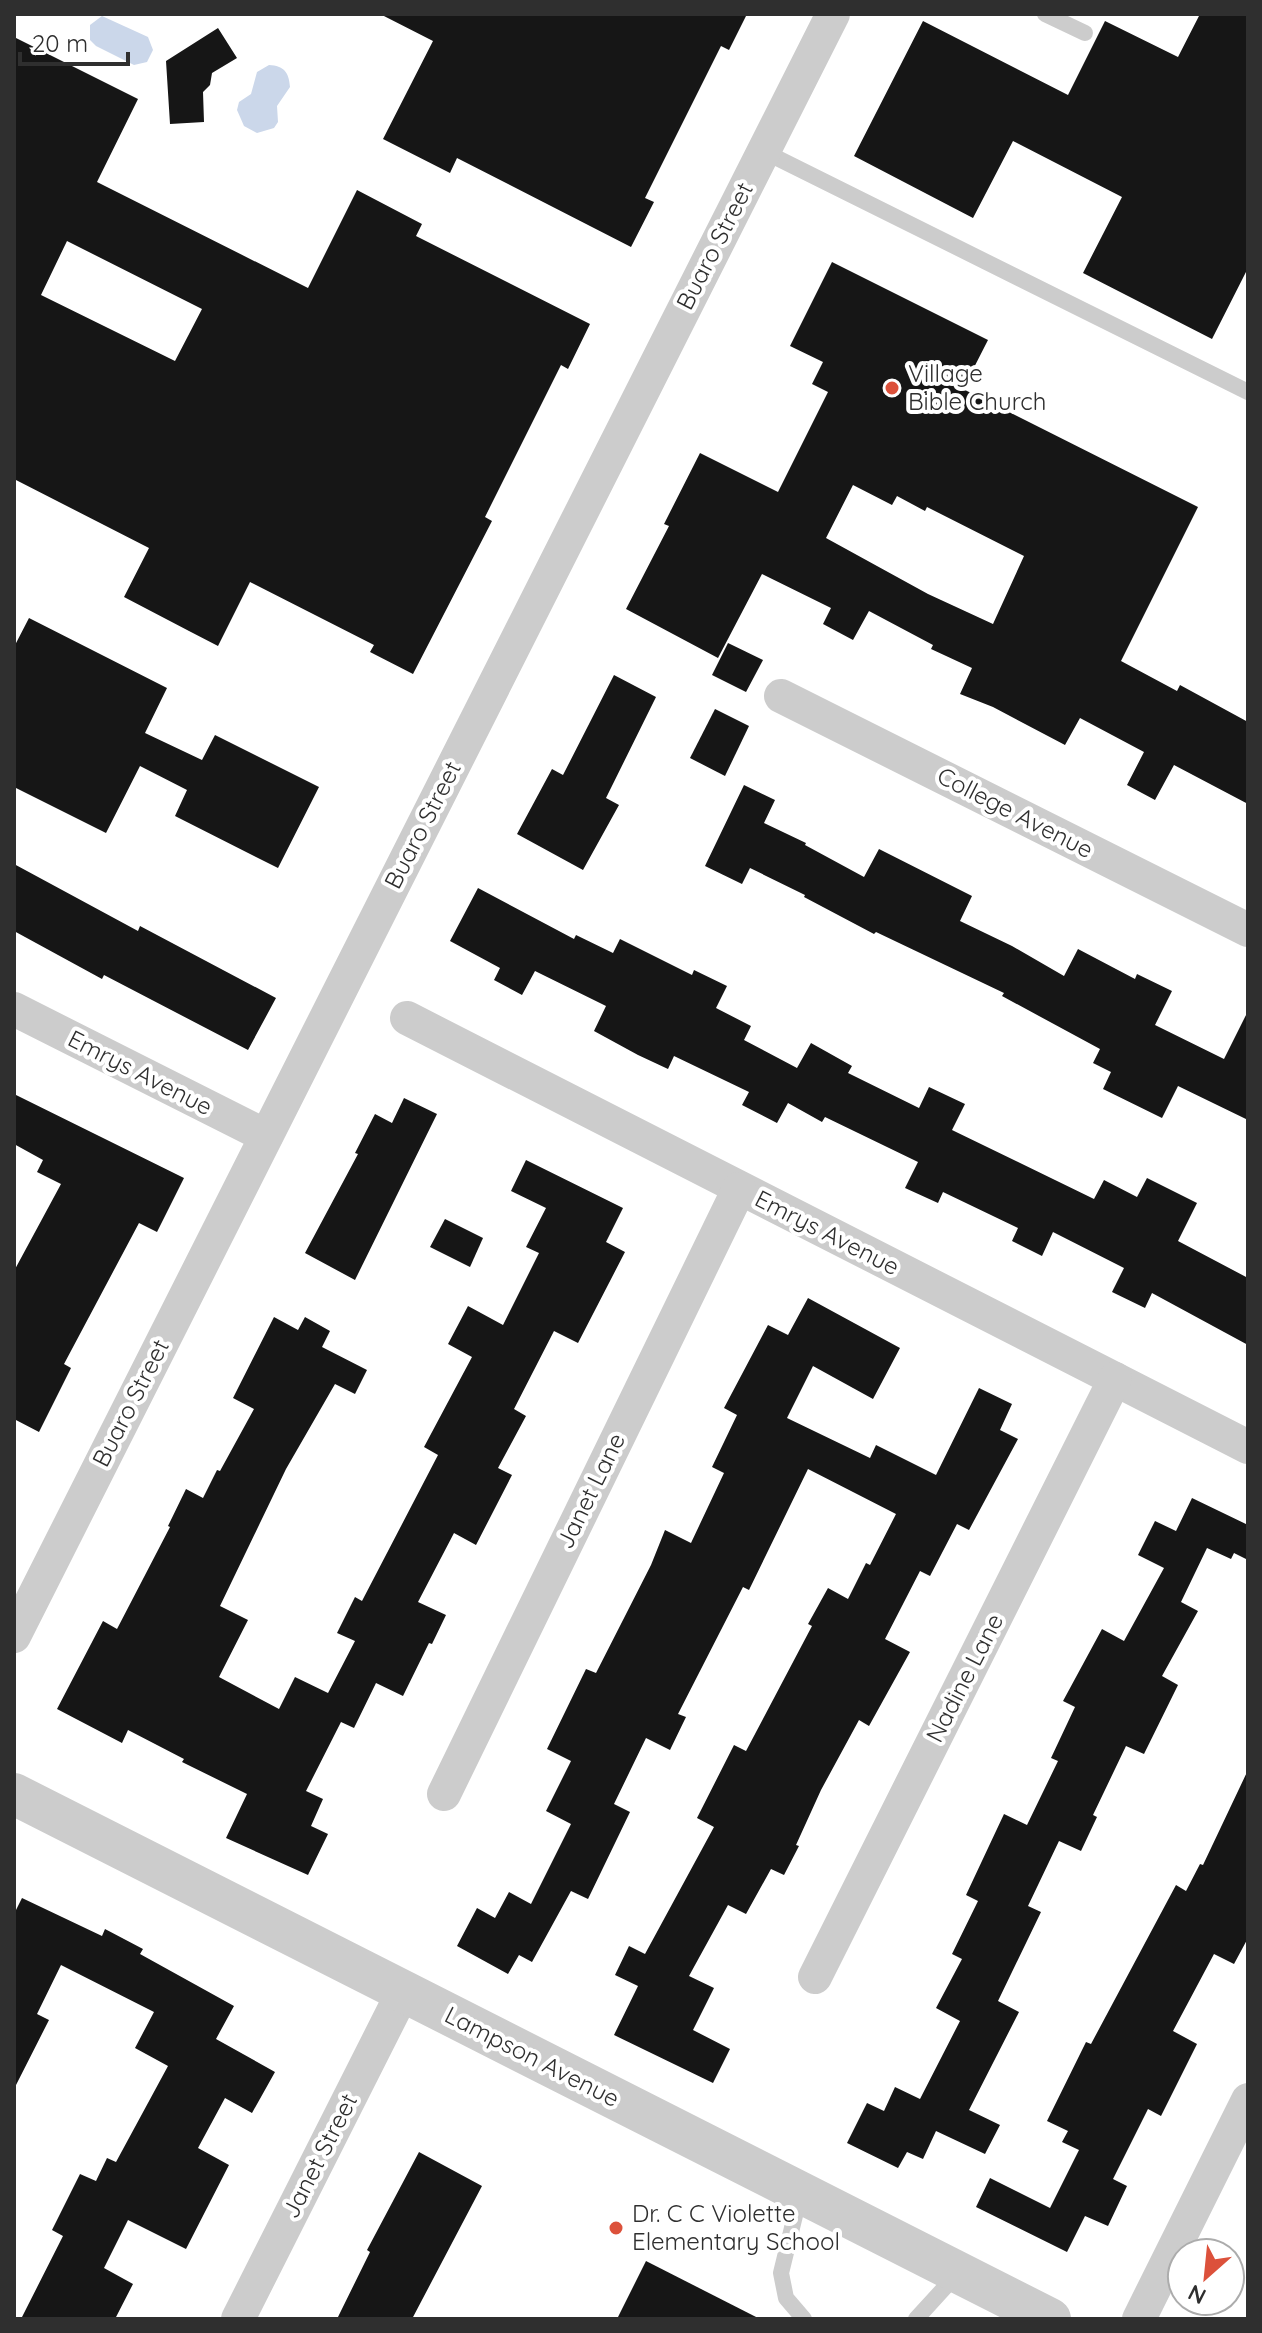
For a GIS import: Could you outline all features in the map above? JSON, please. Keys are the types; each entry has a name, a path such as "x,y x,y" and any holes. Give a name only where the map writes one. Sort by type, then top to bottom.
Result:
{"street":[{"name":"Buaro Street","path":"14,1636 833,14"},
{"name":"College Avenue","path":"781,696 1248,930"},
{"name":"Emrys Avenue","path":"14,1009 266,1136"},
{"name":"Emrys Avenue","path":"407,1018 1248,1447"},
{"name":"Janet Lane","path":"444,1794 739,1189"},
{"name":"Nadine Lane","path":"815,1977 1115,1379"},
{"name":"Lampson Avenue","path":"14,1794 1050,2319"},
{"name":"Janet Street","path":"238,2319 403,1992"},
{"path":"1139,2319 1248,2100"}],"lane":[{"path":"1045,14 1085,33"},
{"path":"763,151 1248,392"},
{"path":"801,2193 781,2273 786,2298 804,2319"},
{"path":"916,2319 958,2273"}],"water":[{"path":"102,16 148,37 153,50 147,62 134,65 90,40 90,25"},
{"path":"269,65 285,71 290,87 277,106 278,122 274,128 257,133 244,126 237,110 239,102 251,94 257,72"}],"building":[{"path":"380,14 747,14 729,50 721,46 645,198 654,202 631,247 457,158 450,173 383,139 433,41"},
{"path":"1200,14 1248,14 1248,268 1212,339 1083,273 1122,197 1013,141 973,218 854,156 923,21 1068,95 1105,21 1178,57"},
{"path":"218,28 237,58 212,73 210,85 203,92 204,122 170,124 166,61"},
{"path":"14,37 138,99 97,182 308,288 357,190 422,224 416,236 590,324 568,369 561,365 485,517 492,521 413,674 370,652 374,645 250,582 218,646 124,597 149,548 14,479","holes":["67,241 202,309 175,361 41,295"]},
{"path":"832,262 988,340 963,389 1198,507 1121,661 1177,691 1180,685 1248,722 1248,804 1174,765 1155,800 1127,785 1144,752 1080,718 1065,745 993,707 960,694 972,668 931,649 933,645 869,611 853,640 823,624 831,608 762,574 718,658 626,609 669,526 664,524 700,453 778,492 828,392 812,384 823,362 790,346","holes":["853,485 892,505 897,496 925,511 927,507 1024,556 993,624 928,594 826,538"]},
{"path":"29,618 167,688 145,733 202,760 215,735 319,787 278,868 175,816 187,790 140,766 106,833 14,787 14,647"},
{"path":"728,643 763,660 746,692 712,675"},
{"path":"614,675 656,697 606,798 619,805 583,870 517,834 552,769 563,775"},
{"path":"715,709 749,726 725,776 690,758"},
{"path":"744,785 775,800 764,823 864,877 879,849 972,896 960,921 1064,976 1078,949 1135,979 1137,974 1172,991 1155,1025 1224,1059 1248,1011 1248,1120 1178,1086 1162,1118 1103,1089 1111,1072 1093,1063 1100,1049 1002,996 1004,993 876,932 874,934 750,868 742,884 705,866"},
{"path":"14,864 138,931 140,926 276,998 248,1050 104,975 102,979 14,931"},
{"path":"478,888 574,939 576,935 613,953 620,939 692,975 694,970 727,986 716,1008 751,1026 744,1040 797,1068 811,1043 852,1066 848,1073 919,1108 929,1087 965,1104 952,1130 1094,1199 1104,1180 1137,1197 1147,1178 1197,1203 1178,1241 1248,1278 1248,1345 1152,1293 1145,1308 1112,1292 1124,1268 1053,1232 1042,1256 1012,1241 1018,1228 943,1192 938,1203 905,1188 918,1162 825,1117 822,1122 788,1103 777,1123 742,1105 749,1092 674,1056 668,1069 638,1055 594,1031 606,1006 535,971 522,995 494,980 500,968 450,941"},
{"path":"14,1094 184,1178 157,1232 139,1223 64,1364 71,1368 39,1432 14,1419 14,1271 61,1184 37,1172 43,1160 14,1144"},
{"path":"404,1098 437,1114 355,1280 305,1253 358,1154 355,1153 375,1114 392,1123"},
{"path":"526,1160 623,1208 606,1242 625,1252 578,1343 554,1331 514,1409 526,1416 498,1468 512,1475 476,1545 454,1533 418,1602 446,1615 403,1696 376,1683 354,1728 341,1722 306,1791 323,1799 311,1826 328,1834 308,1875 226,1838 247,1794 182,1762 184,1759 128,1730 122,1743 57,1709 103,1621 117,1629 170,1527 186,1489 203,1498 217,1470 220,1471 254,1409 233,1398 274,1317 298,1330 305,1317 330,1331 322,1347 367,1370 355,1394 335,1384 286,1469 220,1606 248,1620 219,1677 279,1709 295,1677 328,1693 355,1641 337,1633 355,1597 362,1601 438,1455 424,1447 472,1357 448,1344 468,1306 503,1325 539,1253 526,1247 546,1208 511,1191"},
{"path":"445,1219 483,1238 470,1267 430,1247"},
{"path":"808,1298 900,1348 873,1399 813,1366 787,1418 870,1458 876,1445 936,1475 979,1388 1012,1404 1000,1430 1018,1439 969,1530 957,1524 930,1576 920,1571 885,1639 910,1652 869,1726 859,1720 821,1790 784,1875 771,1869 746,1914 728,1905 689,1976 714,1988 693,2030 730,2049 713,2083 614,2035 638,1986 615,1975 629,1946 645,1954 714,1827 697,1818 734,1745 746,1751 812,1626 808,1624 828,1588 848,1599 866,1563 870,1565 896,1514 808,1469 749,1590 743,1587 678,1714 686,1717 670,1750 646,1738 614,1804 630,1812 588,1899 571,1891 532,1962 519,1955 508,1974 457,1946 477,1908 495,1918 509,1892 531,1904 571,1824 546,1811 571,1761 547,1749 586,1669 596,1673 651,1565 665,1530 691,1543 724,1473 712,1467 737,1415 724,1408 768,1325 788,1335"},
{"path":"1192,1498 1248,1525 1248,1560 1234,1553 1231,1559 1207,1548 1181,1602 1198,1611 1162,1676 1178,1685 1144,1754 1126,1746 1093,1815 1097,1817 1081,1851 1059,1841 1028,1906 1041,1912 998,2001 1019,2012 969,2110 1000,2125 985,2154 936,2131 923,2159 907,2152 898,2168 847,2143 867,2103 884,2111 895,2087 920,2099 960,2021 936,2008 962,1959 952,1954 978,1901 966,1895 1004,1814 1027,1825 1058,1761 1051,1758 1075,1707 1063,1701 1102,1629 1124,1641 1164,1568 1138,1555 1155,1521 1176,1531"},
{"path":"1248,1770 1248,1938 1234,1964 1214,1954 1173,2031 1197,2044 1161,2116 1148,2109 1113,2179 1127,2186 1108,2226 1085,2216 1067,2252 976,2207 990,2178 1050,2208 1079,2150 1062,2142 1068,2131 1047,2121 1086,2042 1091,2044 1176,1885 1186,1891 1200,1864 1203,1865"},
{"path":"22,1898 102,1936 105,1929 143,1949 140,1954 234,2006 216,2039 275,2072 252,2113 225,2098 198,2148 229,2165 186,2249 128,2220 104,2268 133,2284 115,2319 21,2319 63,2236 52,2230 80,2174 96,2181 107,2158 116,2162 168,2066 135,2048 154,2012 61,1965 37,2014 49,2020 14,2089 14,1914"},
{"path":"419,2152 482,2186 412,2319 337,2319 370,2252 367,2250"},
{"path":"646,2261 760,2319 617,2319"}],"place":[{"name":"Village Bible Church","path":"892,388"},
{"name":"Dr. C C Violette Elementary School","path":"616,2228"}]}
